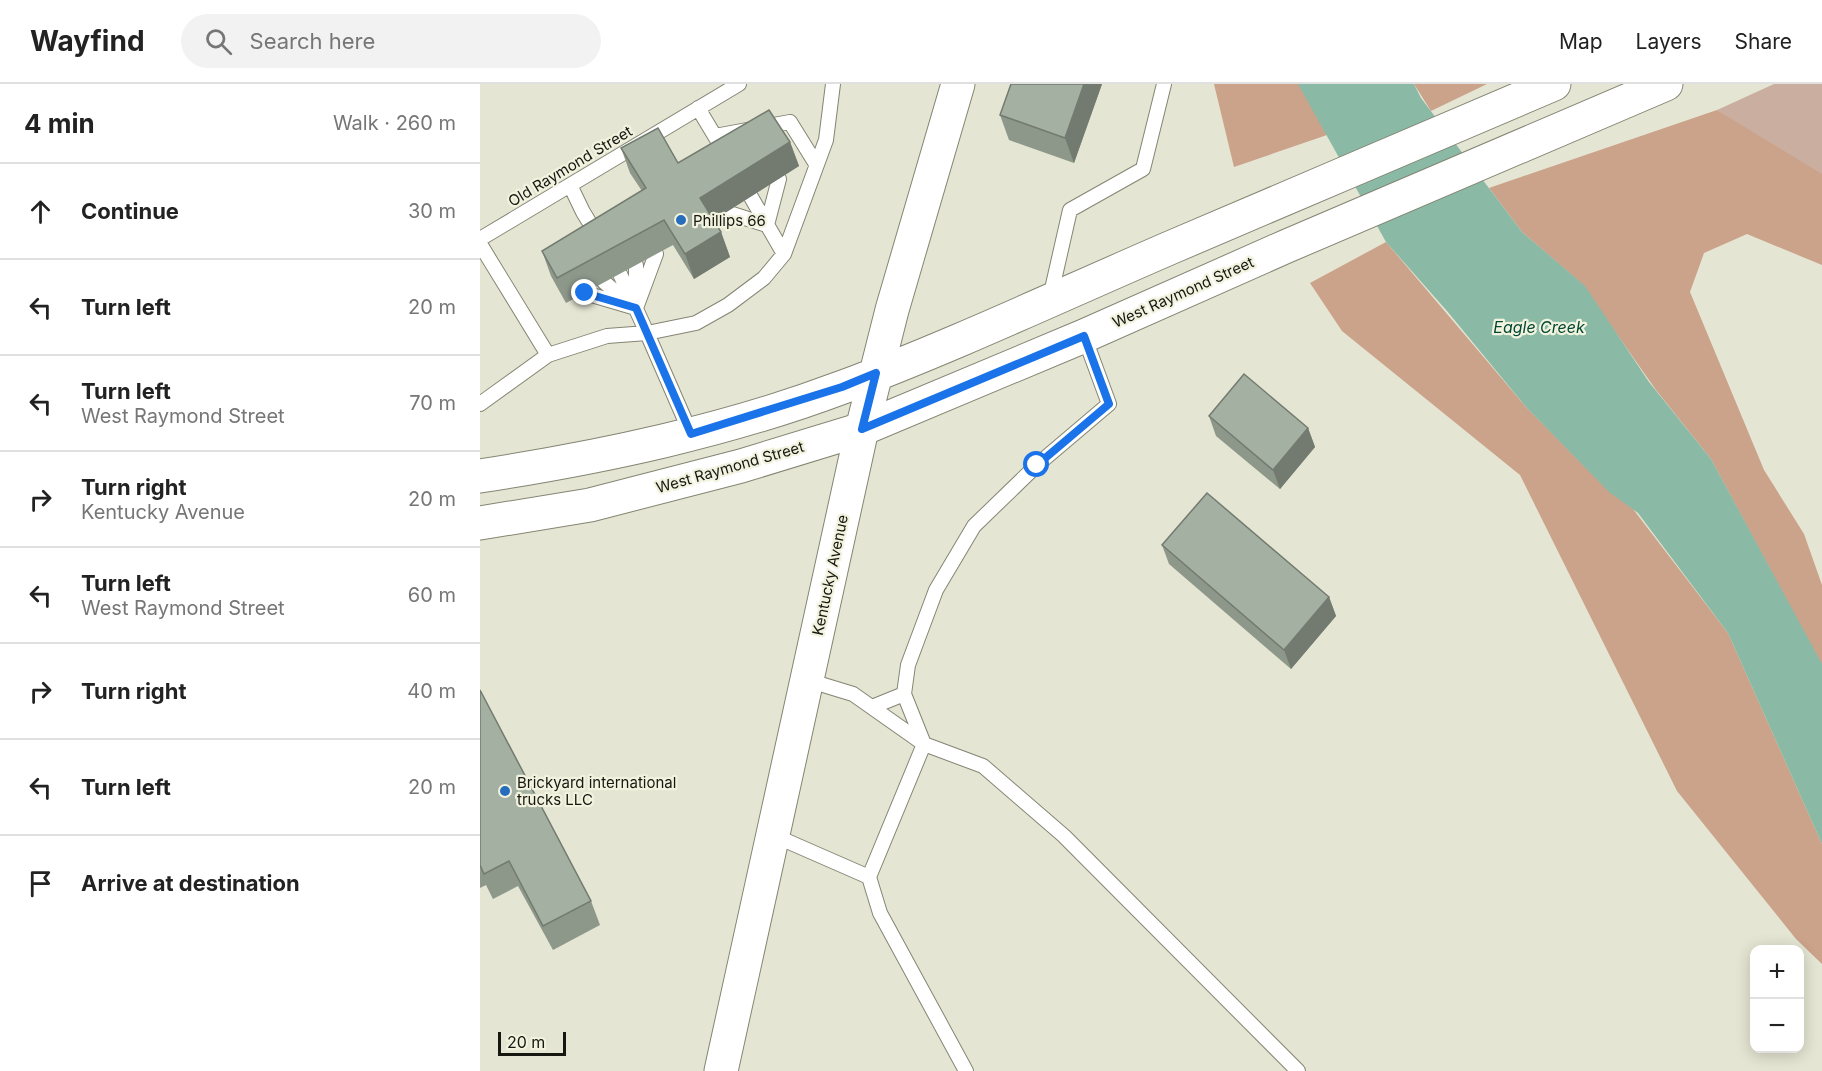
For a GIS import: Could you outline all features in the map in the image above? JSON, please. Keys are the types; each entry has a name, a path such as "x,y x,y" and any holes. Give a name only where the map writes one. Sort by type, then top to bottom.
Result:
{"main road":[{"name":"Kentucky Avenue","path":"721,1071 862,429 933,165 958,84"},
{"name":"West Raymond Street","path":"480,522 590,506 741,466 862,429 1084,336 1287,246 1666,84"},
{"path":"480,476 628,450 691,434 842,387 1548,87"}],"lane":[{"name":"Old Raymond Street","path":"480,239 739,84"},
{"path":"480,404 548,355 607,336 648,333 696,323 728,305 764,278 784,254 826,140 833,84"},
{"path":"1050,300 1070,210 1143,170 1164,84"},
{"path":"698,108 726,154"},
{"path":"715,136 790,122 816,164"},
{"path":"715,136 747,144"},
{"path":"710,157 715,136"},
{"path":"767,225 779,179"},
{"path":"570,185 603,245"},
{"path":"751,197 784,254"},
{"path":"583,212 608,223"},
{"path":"582,238 583,212"},
{"path":"726,212 767,225"},
{"path":"480,244 548,355"},
{"path":"636,308 656,254"},
{"path":"636,265 636,308"},
{"path":"620,274 691,434"},
{"path":"604,282 636,308"},
{"path":"585,293 636,308"},
{"path":"966,1071 880,913 869,877 924,744 904,694 908,665 936,590 974,526 1037,465 1109,404 1084,336"},
{"path":"807,680 853,694 924,744 983,766 1064,836 1298,1071"},
{"path":"872,707 904,694"},
{"path":"773,835 869,877"}],"shaded area":[{"path":"1214,84 1301,84 1327,135 1234,167"},
{"path":"1414,84 1487,84 1431,111"},
{"path":"1774,84 1822,84 1822,179 1717,110"},
{"path":"1717,110 1822,174 1822,265 1747,234 1704,253 1690,292 1764,470 1804,534 1822,585 1822,666 1711,459 1656,390 1581,283 1522,232 1489,188"},
{"path":"1386,242 1526,407 1609,491 1633,509 1728,633 1822,844 1822,964 1796,939 1677,791 1520,475 1342,331 1310,283"}],"water":[{"name":"Eagle Creek","path":"1298,84 1414,84 1421,98 1522,232 1585,286 1649,382 1711,459 1822,664 1822,844 1728,633 1638,513 1609,492 1526,407 1447,311 1386,242"}],"building":[{"path":"1011,84 1084,84 1065,138 1000,115"},
{"path":"769,110 790,142 700,198 721,232 685,254 664,220 557,278 542,251 646,188 621,148 658,128 678,163"},
{"path":"1244,374 1308,428 1273,470 1209,416"},
{"path":"1207,493 1329,597 1284,650 1162,545"},
{"name":"Brickyard international trucks LLC","path":"480,690 591,901 543,926 509,861 484,874 480,865"}],"place":[{"name":"Phillips 66","path":"681,220"},
{"name":"Brickyard international trucks LLC","path":"505,791"}],"route":[{"path":"585,293 636,308 691,434 842,387 876,373 862,429 1084,336 1109,404 1037,465"}]}
